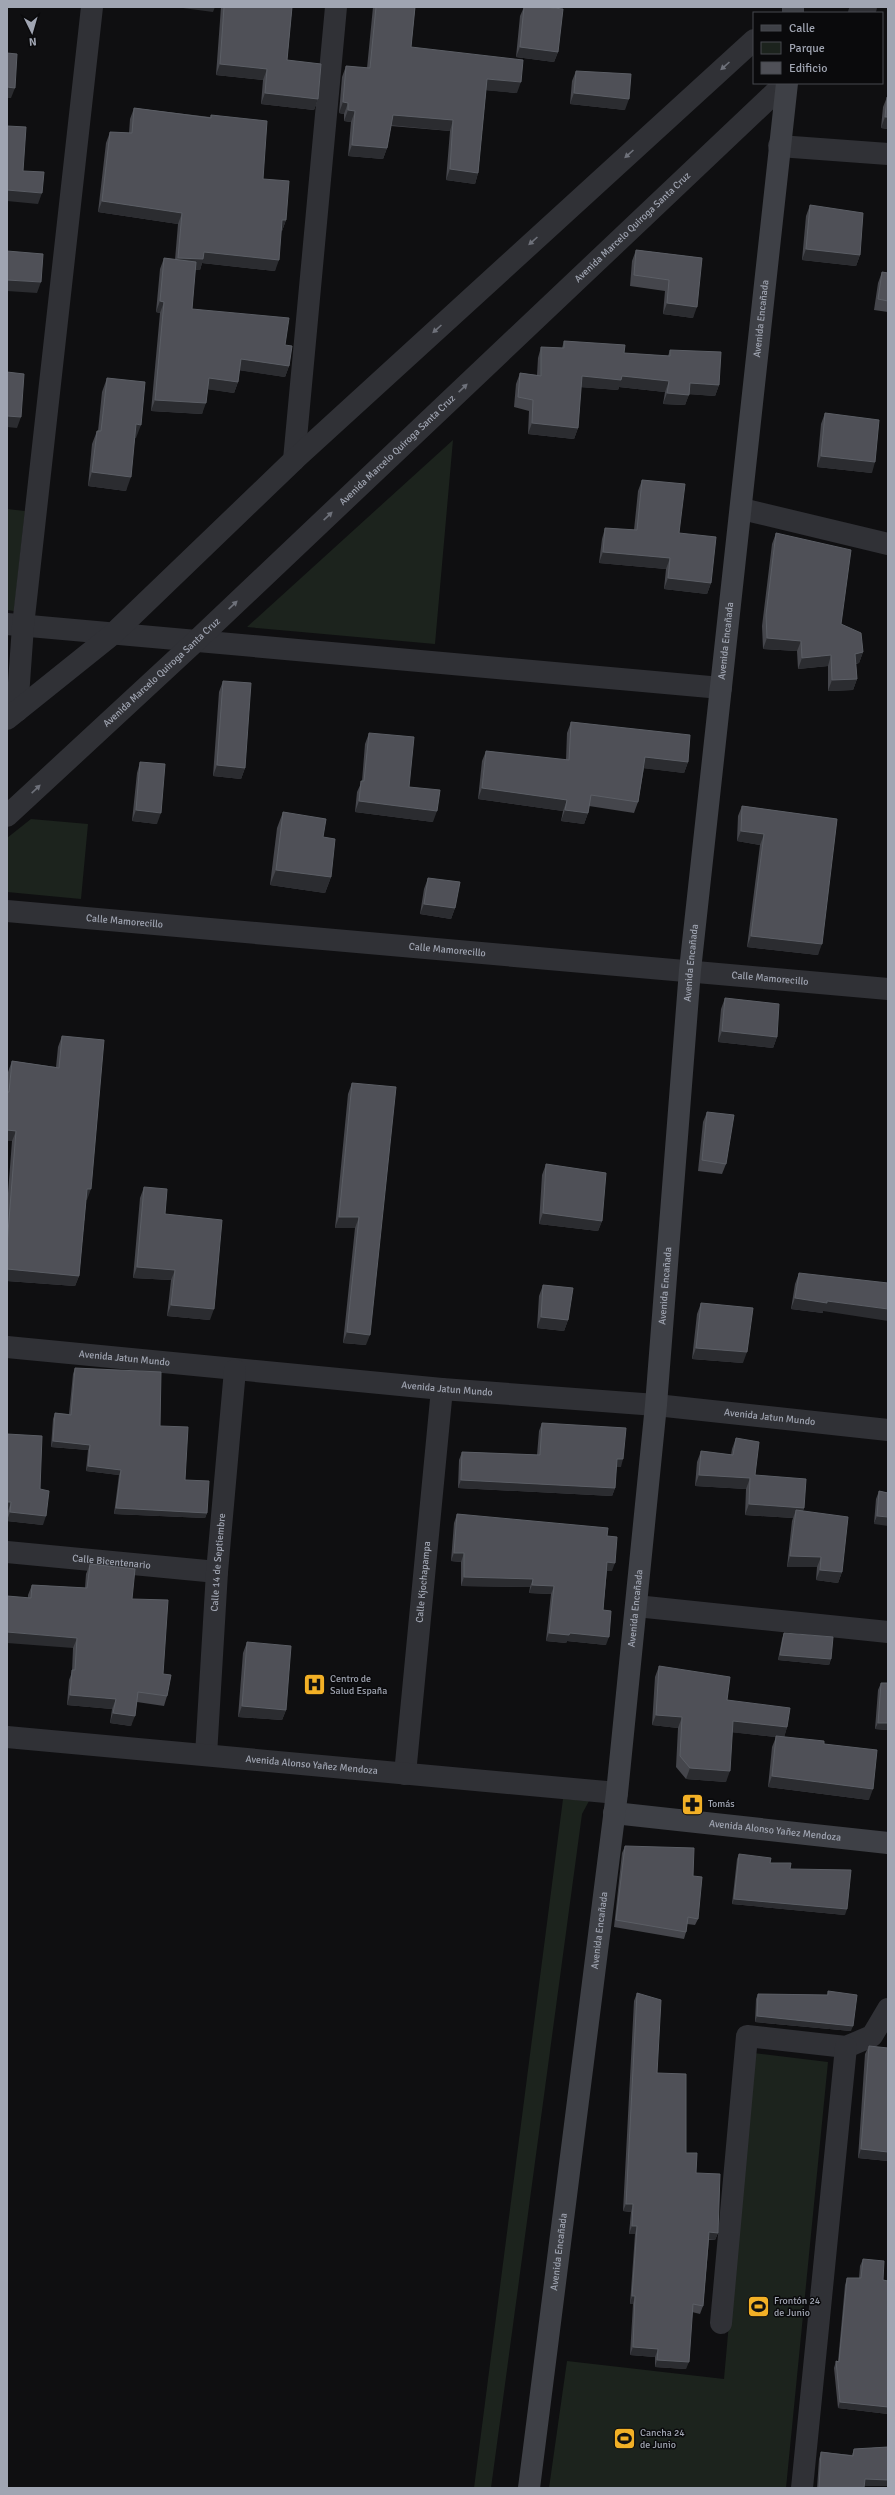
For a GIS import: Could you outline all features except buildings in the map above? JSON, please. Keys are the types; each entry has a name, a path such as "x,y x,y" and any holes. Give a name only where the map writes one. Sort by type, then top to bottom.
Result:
{"main road":[{"name":"Avenida Encañada","path":"528,2488 616,1803 656,1405 690,970 742,509 786,84"},
{"name":"Avenida Alonso Yañez Mendoza","path":"616,1803 888,1843"}],"street":[{"path":"12,715 15,625 92,7"},
{"path":"294,460 336,7"},
{"path":"12,715 113,634 294,460 753,41"},
{"name":"Avenida Marcelo Quiroga Santa Cruz","path":"7,816 196,641 785,84"},
{"path":"779,146 888,154"},
{"path":"742,509 888,544"},
{"path":"15,625 721,688"},
{"name":"Calle Mamorecillo","path":"7,911 690,970 888,989"},
{"name":"Avenida Jatun Mundo","path":"7,1347 442,1389 656,1405 888,1430"},
{"name":"Calle 14 de Septiembre","path":"206,1755 217,1572 235,1370"},
{"name":"Calle Kjochapampa","path":"405,1774 442,1389"},
{"name":"Calle Bicentenario","path":"7,1552 217,1572"},
{"path":"636,1606 888,1632"},
{"name":"Avenida Alonso Yañez Mendoza","path":"7,1737 405,1774 616,1803"},
{"path":"721,2323 747,2036 846,2047 872,2036 888,2009"},
{"path":"802,2488 846,2047"}],"green space":[{"path":"453,440 435,644 247,627"},
{"path":"7,509 25,511 14,611 7,610"},
{"path":"31,819 88,824 81,899 7,892 7,838"},
{"path":"563,1799 589,1801 582,1814 491,2488 474,2488"},
{"path":"753,2053 828,2062 786,2488 549,2488 567,2361 724,2379"}],"place":[{"name":"Centro de Salud España","path":"314,1685"},
{"name":"Tomás","path":"693,1804"},
{"name":"Frontón 24 de Junio","path":"759,2307"},
{"name":"Cancha 24 de Junio","path":"625,2439"}]}
